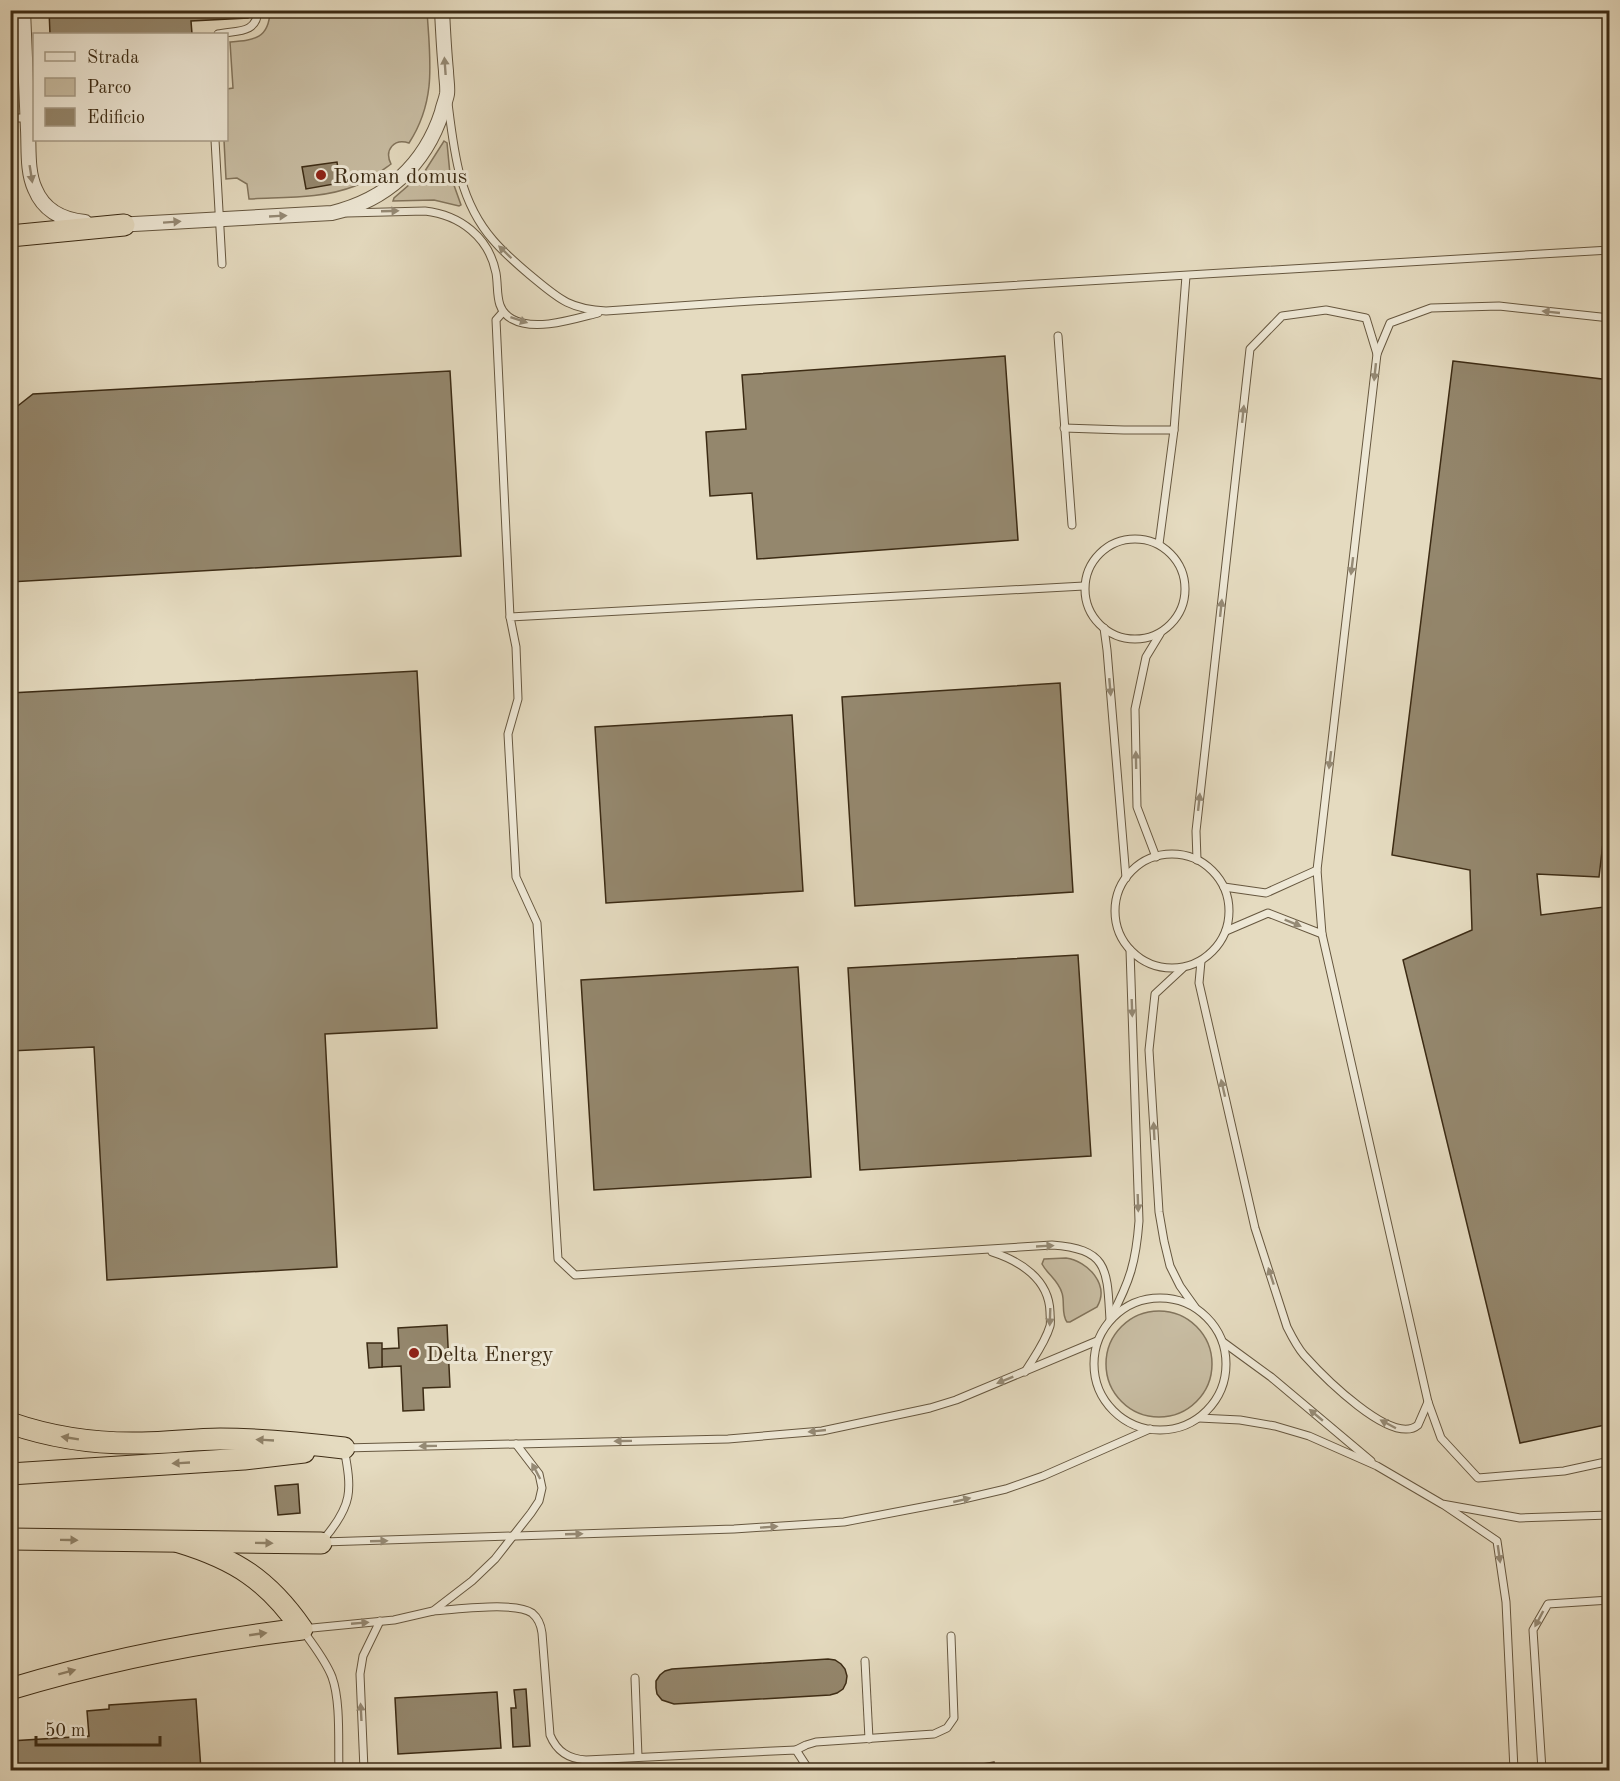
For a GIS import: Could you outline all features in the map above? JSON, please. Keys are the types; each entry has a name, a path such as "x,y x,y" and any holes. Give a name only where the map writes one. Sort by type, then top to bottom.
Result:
{"highway":[{"path":"10,236 124,225"},
{"path":"10,1423 41,1433 101,1442 140,1443 230,1439 344,1448"},
{"path":"10,1474 244,1459 344,1448"},
{"path":"10,1539 321,1542"},
{"path":"10,1689 67,1672 155,1651 302,1629 267,1586 223,1558 204,1549 179,1542"}],"street":[{"path":"23,10 31,178 34,188 46,207 55,214 70,220 124,225 332,213 362,204 400,179 425,150 436,131 447,94 442,10"}],"lane":[{"path":"226,33 242,31 254,25 257,21 258,10"},
{"path":"447,94 455,161 462,186 470,206 491,238 504,253 559,299 579,308 606,311"},
{"path":"10,118 28,118"},
{"path":"215,141 222,264"},
{"path":"332,213 414,210 436,212 458,219 476,234 492,259 503,312 519,322 540,324 562,322 606,311 748,301 1610,250"},
{"path":"1159,544 1174,430 1186,276"},
{"path":"1610,318 1499,306 1431,308 1390,323 1377,354 1317,870 1322,934 1428,1402 1442,1438 1478,1478 1564,1472 1610,1461"},
{"path":"1197,860 1196,831 1250,349 1282,316 1326,310 1366,318 1377,354"},
{"path":"503,312 496,320 510,617 516,647 518,699 508,734 516,877 537,923 558,1259 575,1275 986,1251 1052,1245 1074,1248 1094,1256 1103,1267 1108,1282 1110,1320"},
{"path":"1058,336 1072,525"},
{"path":"1064,428 1174,430"},
{"path":"1156,857 1137,807 1135,709 1146,657 1160,633 1174,621 1183,606 1186,588 1183,570 1173,555 1159,544 1139,538 1119,540 1102,550 1090,566 1084,586 1086,602 1093,616 1104,628 1117,636 1131,639 1146,638 1160,633"},
{"path":"510,617 1084,586"},
{"path":"1104,628 1126,879"},
{"path":"1184,856 1197,860 1213,871 1224,886 1229,901 1226,931 1216,948 1201,961 1183,968 1163,968 1145,962 1130,950 1119,933 1115,915 1117,896 1126,879 1139,865 1156,857 1184,856"},
{"path":"1224,886 1266,893 1317,870"},
{"path":"1226,931 1268,913 1322,934"},
{"path":"1130,950 1139,1221 1137,1245 1133,1268 1126,1288 1097,1341 1093,1360 1095,1380 1102,1398 1115,1413 1131,1424 1150,1429 1167,1430 1184,1426 1199,1418 1214,1403 1223,1384 1226,1363 1223,1342 1212,1322 1195,1307 1180,1286 1170,1266 1159,1212 1149,1050 1155,994 1183,968"},
{"path":"1201,961 1199,983 1256,1228 1287,1327 1304,1355 1343,1395 1357,1406 1398,1429 1409,1430 1418,1425 1428,1402"},
{"path":"986,1251 1018,1262 1032,1273 1044,1287 1050,1304 1051,1324 1042,1345 1025,1372"},
{"path":"1110,1320 1124,1308 1141,1300 1159,1298 1178,1300 1195,1307"},
{"path":"321,1542 340,1517 349,1496 350,1479 344,1448 728,1439 822,1431 930,1408 956,1400 1097,1341"},
{"path":"1223,1342 1271,1377 1377,1466"},
{"path":"1199,1418 1240,1420 1275,1426 1309,1436 1377,1466 1442,1504 1497,1541 1506,1602 1514,1770"},
{"path":"321,1542 734,1529 844,1522 1006,1489 1043,1476 1150,1429"},
{"path":"433,1611 456,1595 484,1570 539,1501 542,1488 537,1470 516,1444"},
{"path":"1442,1504 1520,1518 1610,1515"},
{"path":"1542,1770 1533,1630 1548,1604 1610,1600"},
{"path":"339,1770 334,1684 329,1671 302,1629 403,1618 433,1611 512,1607 532,1613 541,1627 550,1735 556,1747 565,1755 578,1760 796,1750 816,1743 934,1734 947,1728 954,1718 951,1636"},
{"path":"364,1770 359,1681 363,1656 380,1621"},
{"path":"865,1661 869,1739"},
{"path":"635,1678 638,1757"},
{"path":"796,1750 809,1770"}],"green space":[{"path":"270,11 427,11 430,63 428,95 418,127 409,143 399,142 392,146 389,154 391,164 370,179 355,186 303,197 249,199 247,184 237,178 226,179 224,141 228,141 228,89 233,88 230,42 259,36 267,27"},
{"path":"444,141 447,143 450,174 461,205 434,200 393,201 425,171"},
{"path":"1066,1258 1089,1269 1095,1275 1101,1290 1097,1307 1070,1322 1067,1322 1064,1315 1060,1288 1042,1264 1044,1259"},
{"path":"1159,1311 1179,1315 1197,1326 1208,1344 1212,1364 1208,1384 1197,1402 1179,1413 1159,1417 1139,1413 1121,1402 1110,1384 1106,1364 1110,1344 1121,1326 1139,1315"}],"building":[{"path":"49,10 248,10 248,18 191,21 192,33 50,33"},
{"name":"Roman domus","path":"337,162 340,183 306,189 302,167"},
{"path":"1005,356 1018,540 757,559 752,493 710,496 706,432 746,429 742,375"},
{"path":"1453,361 1610,380 1610,783 1599,877 1537,874 1541,915 1604,907 1610,932 1610,1424 1520,1443 1403,960 1472,930 1470,870 1392,855"},
{"path":"450,371 461,556 10,582 10,412 33,394"},
{"path":"417,671 437,1028 325,1034 337,1267 107,1280 94,1047 10,1051 10,693"},
{"path":"1060,683 1073,892 855,906 842,697"},
{"path":"792,715 803,891 606,903 595,727"},
{"path":"1078,955 1091,1156 860,1170 848,968"},
{"path":"798,967 811,1177 594,1190 581,980"},
{"path":"447,1325 450,1387 423,1388 424,1410 403,1411 401,1366 382,1367 381,1349 399,1348 398,1328"},
{"path":"367,1343 382,1343 382,1367 369,1368"},
{"path":"298,1484 300,1513 278,1515 275,1486"},
{"path":"828,1659 841,1664 847,1676 843,1689 830,1695 674,1704 662,1700 657,1694 656,1681 665,1671 672,1669"},
{"path":"1610,1659 1610,1770 1607,1770 1607,1660"},
{"path":"526,1689 530,1746 513,1747 511,1708 516,1708 514,1690"},
{"path":"497,1692 501,1748 398,1754 395,1698"},
{"path":"196,1699 201,1770 10,1770 10,1741 89,1736 87,1711 109,1709 109,1705"},
{"path":"994,1762 996,1770 946,1770"}],"place":[{"name":"Roman domus","path":"321,175"},
{"name":"Delta Energy","path":"414,1353"}]}
